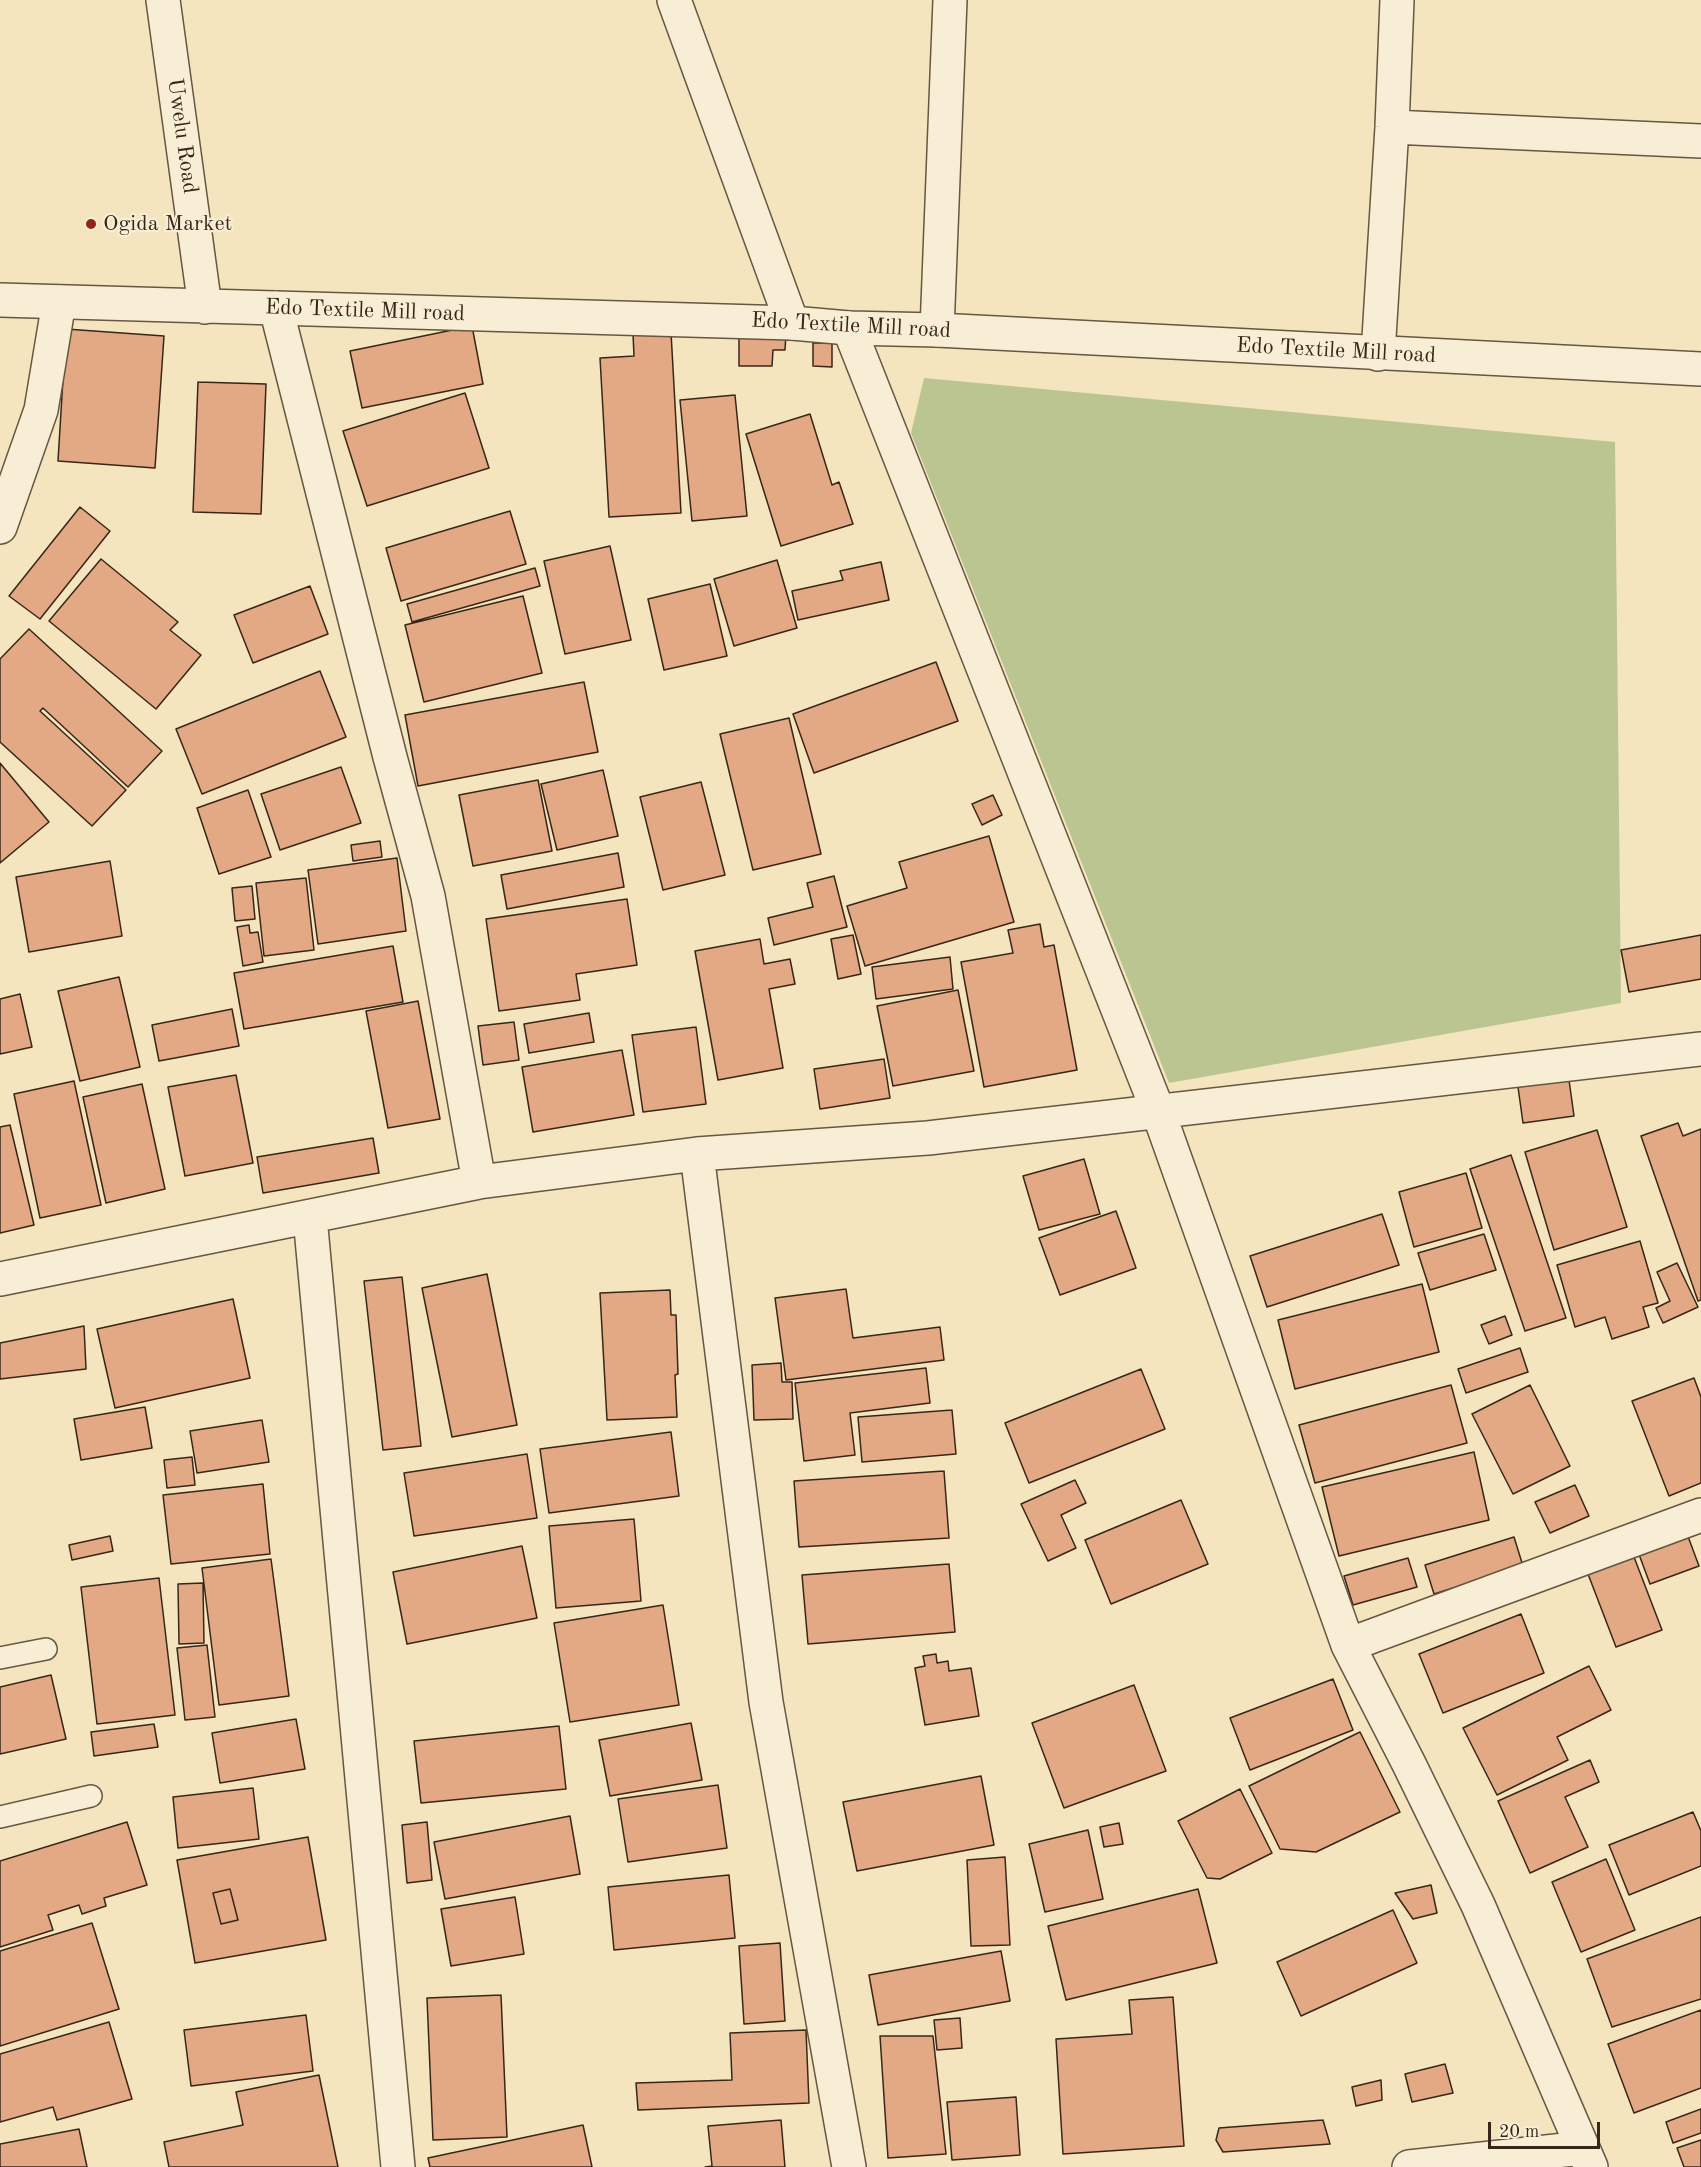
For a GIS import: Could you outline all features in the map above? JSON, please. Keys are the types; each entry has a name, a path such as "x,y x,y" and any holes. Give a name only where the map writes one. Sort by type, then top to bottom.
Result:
{"street":[{"name":"Uwelu Road","path":"163,0 205,307"},
{"path":"674,0 792,323"},
{"path":"937,330 950,0"},
{"path":"1378,354 1392,127 1397,0"},
{"path":"1392,127 1701,141"},
{"name":"Edo Textile Mill road","path":"0,300 792,323 849,328 937,330 1701,369"},
{"path":"0,526 41,410 59,302"},
{"path":"276,308 428,896 478,1182"},
{"path":"849,328 1158,1111 1348,1646 1478,1905 1587,2157 1409,2167"},
{"path":"0,1279 478,1182 697,1154 928,1138 1701,1049"},
{"path":"697,1154 766,1702 849,2167"},
{"path":"310,1217 398,2167"},
{"path":"1348,1646 1701,1515"}],"lane":[{"path":"0,1658 46,1649"},
{"path":"0,1817 91,1796"}],"green space":[{"path":"924,378 1615,442 1621,1003 1169,1083 911,433"}],"building":[{"path":"472,326 483,384 362,408 350,351"},
{"path":"66,329 164,336 155,468 58,461"},
{"path":"671,332 681,513 609,517 600,358 634,356 633,334"},
{"path":"739,333 786,334 785,350 773,350 772,366 739,366"},
{"path":"813,343 832,343 832,367 813,366"},
{"path":"198,382 266,384 261,514 193,512"},
{"path":"465,393 489,468 367,506 343,431"},
{"path":"735,395 747,516 692,521 680,400"},
{"path":"810,414 832,485 839,482 853,524 781,546 746,434"},
{"path":"80,507 110,531 40,619 9,596"},
{"path":"510,511 526,564 401,601 386,548"},
{"path":"610,546 631,640 565,654 544,561"},
{"path":"101,559 178,622 170,630 201,655 156,709 49,621"},
{"path":"777,560 797,628 734,646 714,579"},
{"path":"881,562 889,600 798,620 792,591 843,580 840,571"},
{"path":"535,568 540,586 412,622 407,604"},
{"path":"710,584 727,656 664,670 648,599"},
{"path":"310,586 328,634 253,663 234,615"},
{"path":"523,596 542,673 424,702 405,625"},
{"path":"29,629 162,751 128,787 43,708 40,711 126,790 92,826 0,742 0,659"},
{"path":"936,662 958,721 814,773 793,714"},
{"path":"320,671 346,737 202,794 176,729"},
{"path":"584,682 598,752 418,786 405,715"},
{"path":"789,718 821,854 753,870 720,734"},
{"path":"0,763 49,822 0,863"},
{"path":"341,767 361,823 280,850 261,794"},
{"path":"603,770 618,836 557,850 541,784"},
{"path":"538,780 552,851 473,866 459,795"},
{"path":"701,782 725,875 663,890 640,797"},
{"path":"248,790 271,857 219,874 197,808"},
{"path":"993,795 1002,815 982,825 972,804"},
{"path":"989,836 1014,922 865,966 847,906 907,888 899,862"},
{"path":"380,841 382,857 353,861 351,845"},
{"path":"618,853 624,887 507,909 501,875"},
{"path":"397,858 406,931 318,944 308,870"},
{"path":"110,861 122,936 29,952 16,877"},
{"path":"834,876 847,927 774,945 768,918 813,907 807,883"},
{"path":"306,878 314,950 264,956 256,883"},
{"path":"252,886 255,919 235,921 232,888"},
{"path":"627,899 637,965 576,974 580,1000 499,1011 486,919"},
{"path":"1040,924 1044,947 1054,945 1077,1070 984,1087 961,962 1013,953 1008,930"},
{"path":"249,925 250,933 258,932 263,962 243,966 237,927"},
{"path":"853,935 861,974 838,979 831,939"},
{"path":"1701,935 1701,979 1629,992 1621,950"},
{"path":"760,939 764,964 790,959 795,984 769,989 783,1068 718,1080 695,951"},
{"path":"393,946 403,1002 244,1029 234,973"},
{"path":"950,957 953,989 876,999 872,967"},
{"path":"119,977 140,1067 80,1081 58,991"},
{"path":"958,990 974,1071 893,1086 877,1006"},
{"path":"20,994 32,1047 0,1054 0,999"},
{"path":"418,1001 440,1119 388,1128 366,1011"},
{"path":"232,1009 239,1046 159,1061 152,1025"},
{"path":"589,1013 594,1042 529,1053 524,1024"},
{"path":"514,1022 519,1060 483,1065 478,1026"},
{"path":"696,1027 706,1104 643,1112 632,1035"},
{"path":"622,1050 634,1115 533,1132 522,1067"},
{"path":"884,1059 890,1098 820,1109 814,1069"},
{"path":"236,1075 253,1163 185,1176 168,1087"},
{"path":"1569,1080 1574,1116 1523,1123 1518,1087"},
{"path":"74,1081 101,1205 40,1218 14,1094"},
{"path":"142,1084 165,1189 106,1203 83,1097"},
{"path":"1678,1123 1683,1136 1701,1129 1701,1300 1698,1301 1641,1136"},
{"path":"10,1125 34,1225 0,1233 0,1127"},
{"path":"1597,1130 1627,1227 1554,1250 1525,1152"},
{"path":"373,1138 379,1173 263,1193 257,1157"},
{"path":"1511,1155 1566,1318 1525,1331 1470,1169"},
{"path":"1084,1159 1100,1214 1039,1230 1023,1176"},
{"path":"1466,1173 1482,1228 1414,1247 1399,1192"},
{"path":"1116,1211 1136,1268 1060,1295 1039,1238"},
{"path":"1382,1214 1399,1265 1267,1307 1250,1256"},
{"path":"1484,1234 1496,1270 1430,1290 1418,1253"},
{"path":"1640,1241 1658,1303 1643,1307 1649,1327 1612,1339 1605,1317 1575,1327 1557,1265"},
{"path":"1677,1263 1698,1307 1663,1323 1656,1308 1670,1301 1657,1272"},
{"path":"487,1274 517,1425 452,1437 422,1288"},
{"path":"402,1277 421,1446 383,1450 364,1281"},
{"path":"1422,1284 1439,1352 1295,1389 1278,1320"},
{"path":"846,1289 853,1338 940,1327 944,1360 786,1380 775,1298"},
{"path":"670,1290 671,1315 676,1315 677,1417 607,1420 600,1293"},
{"path":"233,1299 250,1378 115,1408 97,1329"},
{"path":"1505,1316 1512,1335 1489,1344 1481,1325"},
{"path":"84,1326 86,1369 0,1379 0,1343"},
{"path":"1520,1348 1528,1372 1466,1393 1458,1369"},
{"path":"781,1363 782,1382 792,1382 793,1419 754,1420 752,1365"},
{"path":"926,1368 930,1403 850,1413 855,1455 804,1461 795,1383"},
{"path":"1141,1369 1165,1429 1029,1483 1005,1423"},
{"path":"1694,1378 1701,1397 1701,1483 1669,1496 1632,1401"},
{"path":"1451,1385 1467,1443 1315,1483 1299,1425"},
{"path":"1530,1385 1570,1466 1513,1494 1472,1414"},
{"path":"145,1407 152,1448 81,1460 74,1419"},
{"path":"952,1410 956,1454 862,1462 858,1417"},
{"path":"262,1420 269,1462 197,1473 190,1431"},
{"path":"671,1432 679,1496 549,1513 540,1449"},
{"path":"1474,1452 1489,1520 1339,1556 1322,1487"},
{"path":"527,1454 537,1518 414,1536 404,1473"},
{"path":"192,1457 195,1485 167,1488 164,1460"},
{"path":"944,1471 949,1538 799,1547 794,1481"},
{"path":"1075,1480 1086,1503 1061,1515 1076,1548 1048,1561 1021,1504"},
{"path":"263,1484 270,1554 171,1564 163,1495"},
{"path":"1575,1485 1589,1516 1550,1533 1535,1502"},
{"path":"1181,1500 1208,1564 1111,1604 1085,1540"},
{"path":"634,1519 641,1601 556,1608 549,1526"},
{"path":"1686,1531 1699,1566 1650,1584 1637,1549"},
{"path":"110,1536 113,1551 72,1560 69,1545"},
{"path":"1514,1537 1523,1566 1434,1594 1425,1565"},
{"path":"522,1546 537,1618 407,1644 393,1572"},
{"path":"1634,1557 1662,1630 1616,1647 1588,1574"},
{"path":"1408,1558 1417,1587 1353,1605 1344,1576"},
{"path":"271,1559 289,1696 219,1705 202,1568"},
{"path":"949,1564 955,1632 808,1644 802,1575"},
{"path":"159,1578 175,1715 97,1724 81,1587"},
{"path":"203,1583 204,1643 179,1644 178,1584"},
{"path":"663,1605 679,1705 570,1722 554,1623"},
{"path":"1521,1614 1544,1673 1443,1713 1419,1654"},
{"path":"207,1645 215,1717 185,1720 177,1648"},
{"path":"936,1654 937,1663 948,1661 949,1671 971,1668 979,1716 925,1725 915,1668 925,1666 923,1656"},
{"path":"1589,1666 1611,1710 1557,1737 1568,1760 1497,1795 1463,1728"},
{"path":"51,1675 66,1739 0,1754 0,1687"},
{"path":"1333,1679 1353,1730 1250,1770 1230,1718"},
{"path":"1134,1685 1166,1771 1064,1808 1032,1723"},
{"path":"296,1719 305,1769 220,1783 212,1733"},
{"path":"691,1723 702,1780 610,1796 599,1740"},
{"path":"154,1724 158,1747 94,1756 91,1732"},
{"path":"559,1726 566,1789 421,1803 414,1741"},
{"path":"1360,1732 1400,1812 1316,1852 1280,1849 1249,1786"},
{"path":"1590,1760 1599,1782 1565,1797 1588,1847 1530,1873 1498,1801"},
{"path":"981,1776 994,1845 857,1871 843,1802"},
{"path":"718,1785 727,1848 628,1862 618,1799"},
{"path":"253,1788 259,1839 178,1848 173,1797"},
{"path":"1240,1789 1272,1853 1220,1879 1207,1878 1178,1821"},
{"path":"1693,1812 1701,1831 1701,1866 1629,1895 1609,1845"},
{"path":"570,1816 580,1874 445,1899 434,1842"},
{"path":"127,1822 147,1885 104,1898 106,1906 82,1914 79,1905 48,1915 53,1930 0,1947 0,1861"},
{"path":"427,1822 432,1880 407,1883 402,1825"},
{"path":"1119,1823 1123,1844 1104,1847 1100,1827"},
{"path":"1088,1830 1103,1899 1045,1912 1029,1844"},
{"path":"308,1837 326,1940 195,1963 177,1860","holes":["230,1889 238,1920 221,1924 213,1893"]},
{"path":"1005,1857 1010,1945 971,1946 967,1860"},
{"path":"1606,1859 1635,1930 1581,1952 1552,1882"},
{"path":"729,1875 735,1938 614,1950 608,1887"},
{"path":"1431,1885 1437,1913 1413,1919 1395,1893"},
{"path":"230,1889 238,1920 221,1924 213,1893"},
{"path":"1198,1889 1217,1963 1066,2000 1048,1926"},
{"path":"515,1897 524,1954 451,1966 441,1909"},
{"path":"1393,1910 1417,1963 1301,2016 1277,1962"},
{"path":"1701,1917 1701,1999 1612,2027 1587,1959"},
{"path":"92,1923 119,2009 0,2046 0,1951"},
{"path":"780,1943 785,2021 744,2024 739,1946"},
{"path":"1001,1951 1010,2001 878,2025 869,1975"},
{"path":"501,1995 507,2137 433,2140 427,1998"},
{"path":"1173,1997 1184,2146 1063,2154 1056,2039 1132,2034 1129,2000"},
{"path":"1701,2010 1701,2088 1634,2113 1608,2044"},
{"path":"306,2015 313,2071 191,2086 184,2030"},
{"path":"960,2018 962,2048 937,2050 934,2020"},
{"path":"109,2022 132,2099 57,2120 53,2107 0,2122 0,2054"},
{"path":"806,2030 809,2103 638,2110 636,2083 732,2080 730,2033"},
{"path":"880,2036 933,2036 946,2154 888,2158"},
{"path":"1445,2064 1453,2093 1412,2102 1405,2074"},
{"path":"319,2075 338,2167 169,2167 164,2142 243,2125 236,2092"},
{"path":"1381,2080 1382,2100 1356,2106 1352,2087"},
{"path":"1016,2097 1020,2155 952,2160 947,2102"},
{"path":"1701,2109 1701,2133 1673,2143 1666,2122"},
{"path":"781,2120 785,2167 705,2167 712,2166 708,2126"},
{"path":"1323,2120 1330,2144 1223,2152 1216,2140 1219,2128"},
{"path":"583,2125 592,2167 430,2167 428,2158"},
{"path":"79,2129 87,2167 0,2167 0,2144"},
{"path":"1701,2140 1701,2167 1684,2167 1677,2148"}],"place":[{"name":"Ogida Market","path":"91,224"}]}
